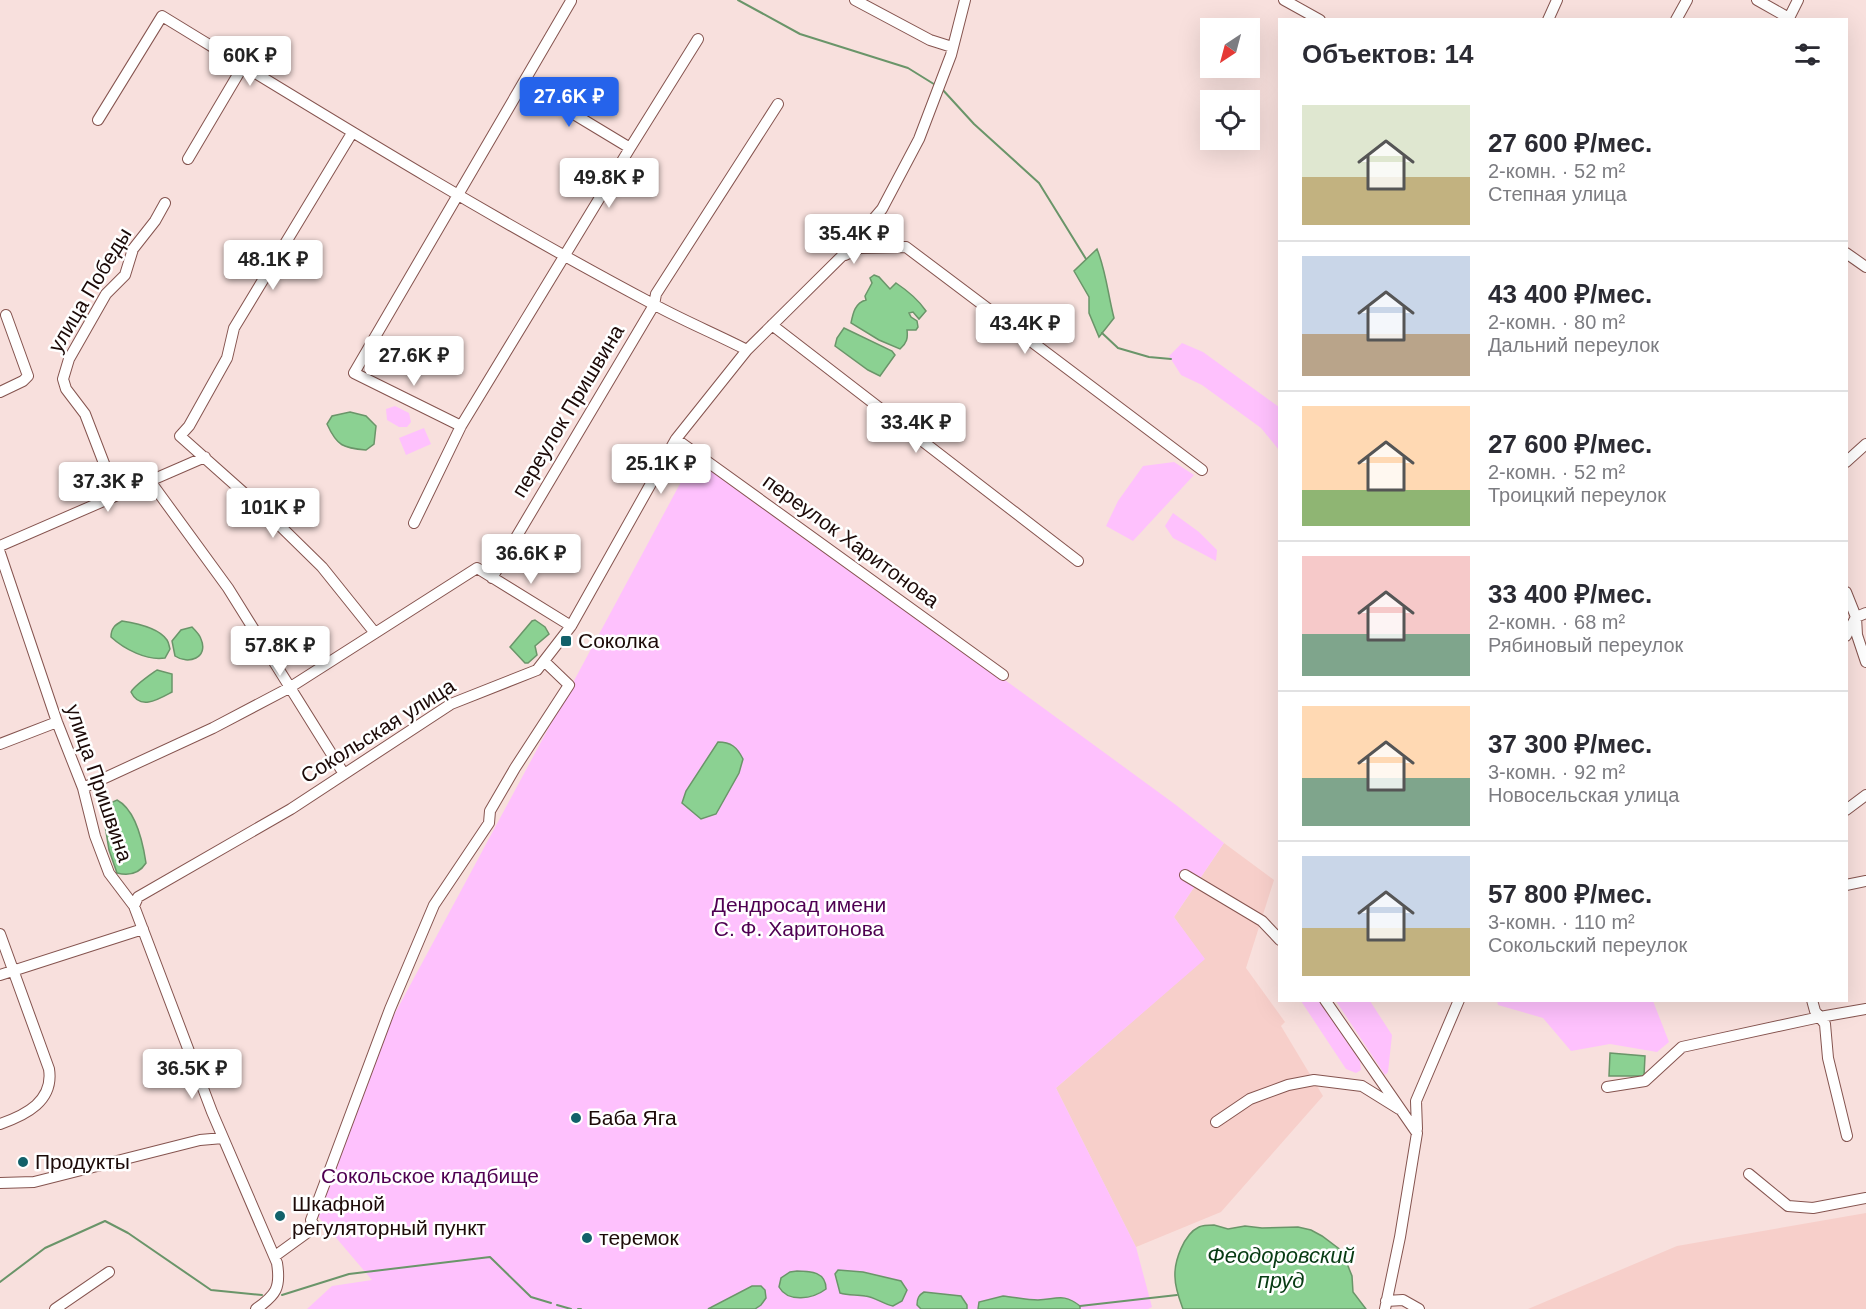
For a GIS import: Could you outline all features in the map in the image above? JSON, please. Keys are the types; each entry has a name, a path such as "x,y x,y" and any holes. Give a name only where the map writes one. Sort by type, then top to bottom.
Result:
{"street":[{"path":"855,0 930,40 952,47"},
{"name":"Сокольская улица","path":"134,906 138,897 291,808 451,704 537,670 571,626 676,439 747,350 842,256 882,209 919,139 939,87 965,0"},
{"path":"1284,0 1316,18"},
{"path":"1549,18 1557,0"},
{"path":"1677,18 1687,0"},
{"path":"1757,0 1786,18"},
{"path":"1789,18 1798,0"},
{"path":"461,426 354,373 571,1"},
{"path":"98,120 162,16 352,133 459,195 565,255 655,299 747,350"},
{"path":"414,523 461,426 698,39"},
{"path":"188,159 243,66"},
{"path":"524,84 630,148"},
{"name":"переулок Пришвина","path":"492,578 655,299 778,104"},
{"path":"352,133 234,328 227,358 189,426 180,436 272,517 322,567 375,633"},
{"name":"улица Победы","path":"109,497 110,479 84,414 66,389 63,379 69,359 106,294 125,275 133,249 155,221 165,203"},
{"path":"842,256 860,248 906,247 1202,470"},
{"path":"1848,254 1866,267"},
{"name":"улица Победы","path":"0,392 23,381 28,376 6,315"},
{"path":"772,325 1078,561"},
{"name":"переулок Харитонова","path":"676,439 1003,675"},
{"path":"1848,460 1866,444"},
{"path":"0,546 205,457"},
{"path":"150,481 228,588 344,774"},
{"name":"улица Пришвина","path":"0,553 57,722 83,788 95,836 109,873 134,906 223,1138 275,1256 279,1286 273,1295 256,1309"},
{"path":"83,788 213,728 289,688 477,568 571,626"},
{"path":"1848,595 1861,615 1857,635 1866,662"},
{"path":"1848,633 1861,615"},
{"path":"275,1256 315,1227 311,1220 390,1009 434,905 489,823 490,811 569,685 544,661"},
{"path":"0,744 57,722"},
{"path":"1848,808 1866,795"},
{"path":"1185,875 1262,921 1278,938"},
{"path":"1848,884 1866,880"},
{"path":"0,975 143,929"},
{"path":"0,934 50,1069 51,1081 49,1090 37,1104 20,1117 0,1124"},
{"path":"1326,1002 1417,1133"},
{"path":"1419,1309 1404,1300 1385,1305 1400,1237 1417,1133 1416,1101 1458,1002"},
{"path":"1813,1002 1815,1011 1825,1024 1828,1058 1847,1136"},
{"path":"1607,1088 1645,1081 1682,1047 1866,1009"},
{"path":"1216,1122 1251,1099 1288,1085 1314,1080 1362,1086 1404,1112"},
{"path":"2,1180 33,1182 200,1140 223,1138"},
{"path":"1749,1174 1788,1206 1813,1208 1866,1197"},
{"path":"55,1309 109,1272"}],"shaded area":[{"path":"1224,843 1274,880 1246,968 1285,1022 1281,1026 1323,1096 1221,1212 1136,1247 1056,1088 1204,959 1174,917"},
{"path":"1866,1213 1866,1309 1528,1309 1677,1246"}],"green space":[{"path":"1182,343 1203,352 1278,406 1278,449 1261,428 1202,385 1181,375 1169,356"},
{"path":"395,406 409,413 411,422 407,427 399,427 387,420 386,409"},
{"path":"424,428 431,444 406,455 399,438"},
{"name":"Дендросад имени С. Ф. Харитонова","path":"696,454 1176,805 1224,843 1174,917 1205,959 1056,1088 1136,1247 1152,1307 1148,1309 307,1309 332,1286 372,1280 315,1213 393,1017"},
{"path":"1174,462 1194,475 1133,541 1106,526 1118,501 1143,466"},
{"path":"1173,513 1199,532 1217,550 1216,561 1173,538 1165,526"},
{"path":"1302,1002 1320,1002 1360,1061 1361,1070 1356,1073 1346,1069"},
{"path":"1337,1002 1371,1002 1392,1035 1388,1072 1385,1075"},
{"path":"1497,1002 1653,1002 1669,1042 1657,1052 1610,1044 1571,1051 1543,1018 1498,1005"}],"water":[{"path":"1097,249 1114,318 1099,337 1089,313 1089,297 1074,271"},
{"path":"874,275 890,289 896,283 909,292 926,311 919,319 913,312 909,313 917,321 918,327 916,330 907,330 906,340 900,349 879,340 851,323 857,306 866,300 865,296 872,283 870,278"},
{"path":"844,328 892,351 895,355 880,376 835,346"},
{"path":"350,412 366,416 376,426 374,444 366,450 346,447 334,437 327,424 332,416"},
{"path":"535,620 545,627 549,634 535,646 537,655 525,663 510,647"},
{"path":"122,621 146,627 163,636 168,641 170,649 165,658 151,658 136,653 111,637 114,627"},
{"path":"192,627 198,633 203,646 202,651 200,655 191,660 180,659 175,656 172,641 181,630"},
{"path":"157,670 172,674 172,692 150,702 139,701 131,692"},
{"path":"718,742 733,746 743,759 739,773 716,814 701,819 682,803 686,791"},
{"path":"117,800 124,805 134,819 145,855 146,863 143,867 130,874 117,873 109,850 102,807"},
{"path":"1610,1053 1645,1056 1644,1076 1609,1076"},
{"name":"Феодоровский пруд","path":"1214,1225 1228,1229 1245,1226 1298,1227 1322,1236 1342,1251 1352,1276 1353,1292 1366,1309 1183,1309 1175,1281 1178,1256 1194,1231 1202,1226"},
{"path":"838,1270 863,1272 901,1281 907,1290 902,1301 893,1306 869,1297 840,1293 835,1274"},
{"path":"790,1272 812,1272 821,1276 826,1289 801,1298 783,1292 779,1287 781,1278"},
{"path":"752,1286 761,1286 765,1290 766,1298 755,1309 708,1309"},
{"path":"924,1292 961,1296 967,1309 921,1309 917,1305 917,1300"},
{"path":"1003,1296 1034,1300 1065,1298 1080,1306 1080,1309 978,1309 979,1302"}],"waterway":[{"path":"738,0 800,34 908,68 937,86"},
{"path":"942,89 974,124 1039,183 1086,259"},
{"path":"1102,333 1118,348 1149,357 1171,359"},
{"path":"0,1282 45,1248 105,1221 128,1233 211,1290 262,1295"},
{"path":"282,1295 349,1274 490,1257 531,1297 551,1303"},
{"path":"1080,1306 1177,1295"},
{"path":"557,1305 571,1309"}],"place":[{"name":"Соколка","path":"566,641"},
{"name":"Баба Яга","path":"576,1118"},
{"name":"Продукты","path":"23,1162"},
{"name":"Шкафной регуляторный пункт","path":"280,1216"},
{"name":"теремок","path":"587,1238"}],"park label":[{"name":"Сокольское кладбище","path":"430,1176"}]}
